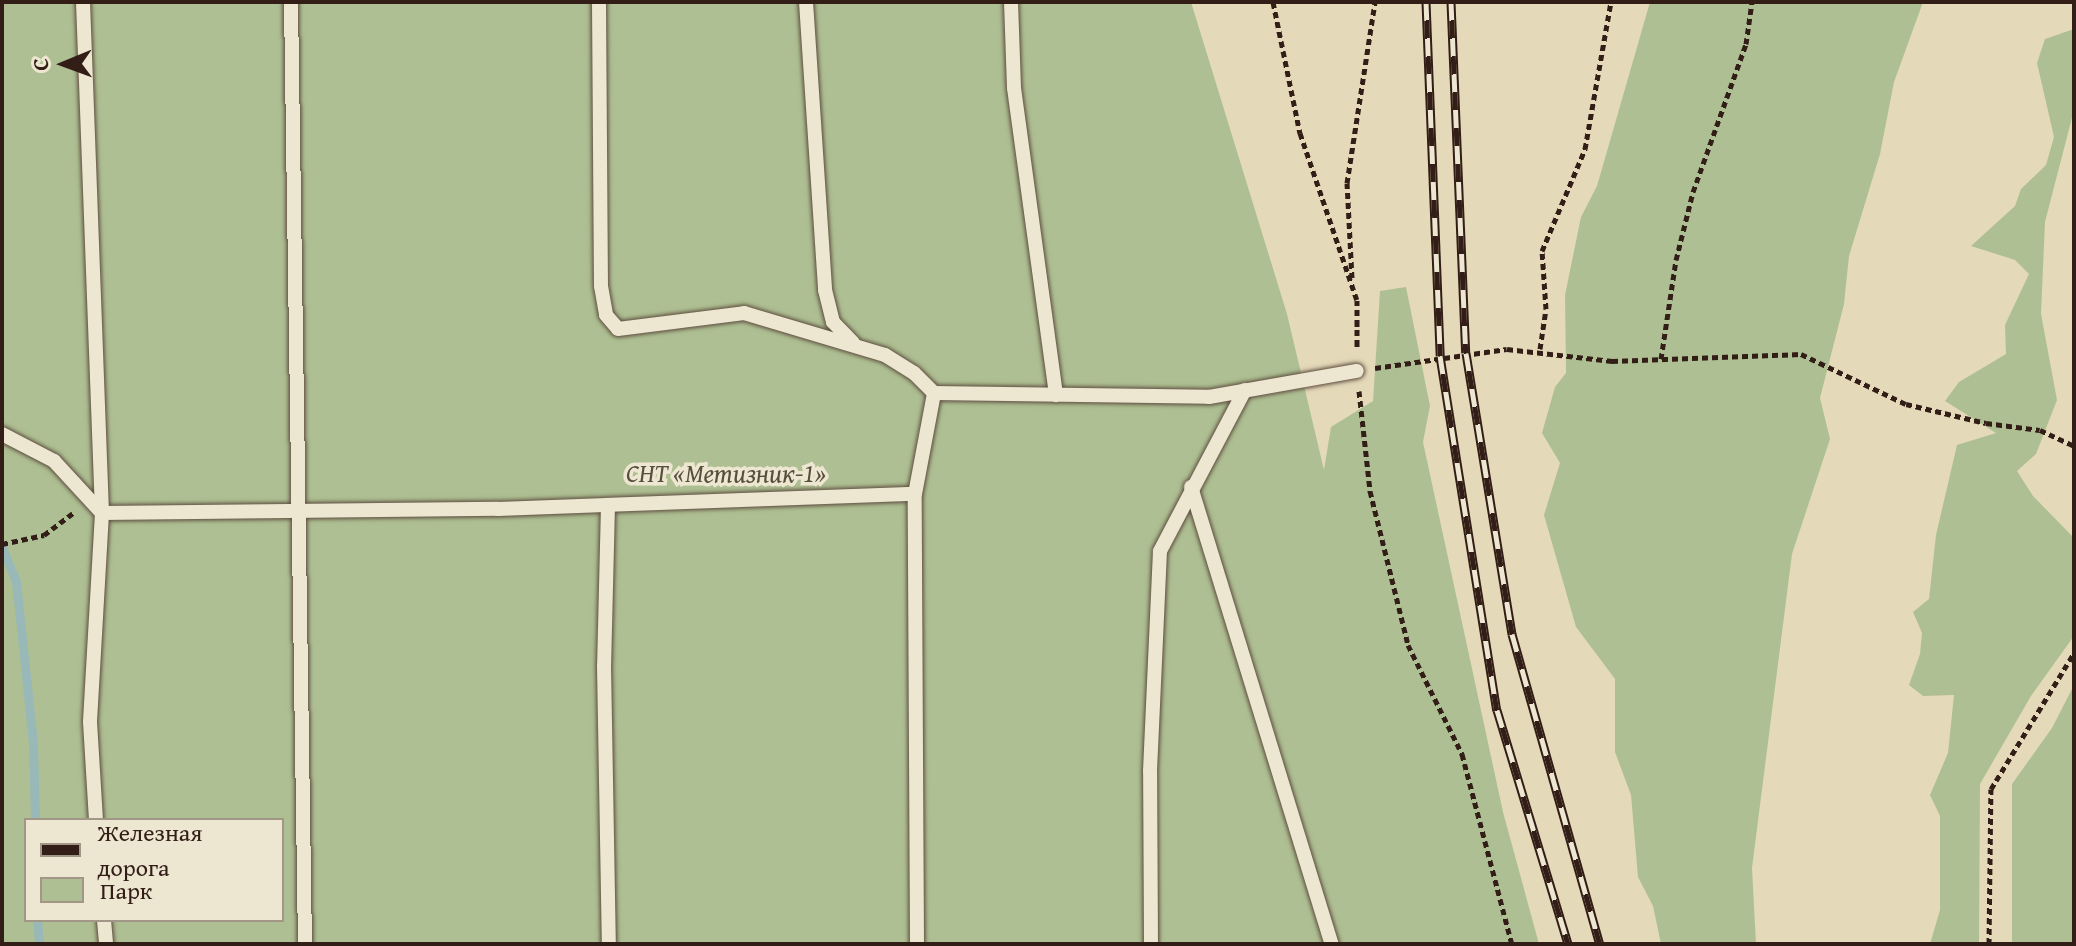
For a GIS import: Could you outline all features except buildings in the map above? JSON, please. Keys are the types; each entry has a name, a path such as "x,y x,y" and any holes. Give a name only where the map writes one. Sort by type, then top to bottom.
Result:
{"lane":[{"path":"83,2 102,513 90,722 96,818"},
{"path":"291,2 305,944"},
{"path":"599,2 601,286 606,315 618,329 744,313 885,355 934,393 1209,397 1357,371"},
{"path":"806,2 825,290 833,322 853,343"},
{"path":"1011,2 1014,88 1056,395"},
{"path":"1151,944 1150,771 1160,551 1191,487 1245,390"},
{"path":"917,944 915,494 934,393"},
{"path":"2,434 54,461 102,513 608,505 915,494"},
{"path":"1191,487 1332,944"},
{"path":"608,505 604,666 609,944"},
{"path":"104,922 106,944"}],"path":[{"path":"1273,2 1300,133 1357,300 1357,371 1370,491 1408,645 1462,754 1512,944"},
{"path":"1352,284 1347,183 1375,2"},
{"path":"1540,349 1546,309 1542,251 1585,149 1611,2"},
{"path":"1661,359 1676,260 1693,192 1746,44 1752,2"},
{"path":"1357,371 1440,356 1540,349 1612,361 1801,354 1906,404 1986,423 2040,430 2074,446"},
{"path":"2,544 44,535 89,501"},
{"path":"1989,944 1991,789 2074,653"}],"green space":[{"name":"СНТ «Метизник-1»","path":"2,2 1191,2 1287,314 1324,470 1331,427 1373,401 1380,291 1406,287 1430,406 1423,442 1503,812 1539,944 2,944"},
{"path":"1650,2 1923,2 1894,82 1880,154 1849,256 1844,304 1820,398 1830,439 1792,554 1752,868 1756,944 1661,944 1653,906 1638,877 1631,795 1615,752 1615,679 1576,627 1544,515 1560,463 1542,433 1555,387 1566,373 1565,295 1581,217 1597,186"},
{"path":"2074,29 2074,110 2045,222 2041,314 2057,400 2036,454 2017,471 2033,496 2074,538 2074,636 2031,696 1980,784 1979,944 1930,944 1940,910 1940,816 1930,795 1948,753 1954,695 1923,696 1909,685 1920,654 1922,633 1913,612 1929,599 1936,535 1957,445 1996,433 1945,401 1959,382 2006,354 2005,325 2029,274 2015,260 1971,246 2015,206 2021,189 2046,165 2054,137 2037,63 2045,39"},
{"path":"2074,685 2074,944 2012,944 2012,784 2052,728"}],"waterway":[{"path":"2,548 16,581 33,743 35,818"},
{"path":"37,922 39,944"}],"railway":[{"path":"1426,2 1440,356 1497,710 1568,944"},
{"path":"1451,2 1466,353 1512,634 1600,944"}]}
